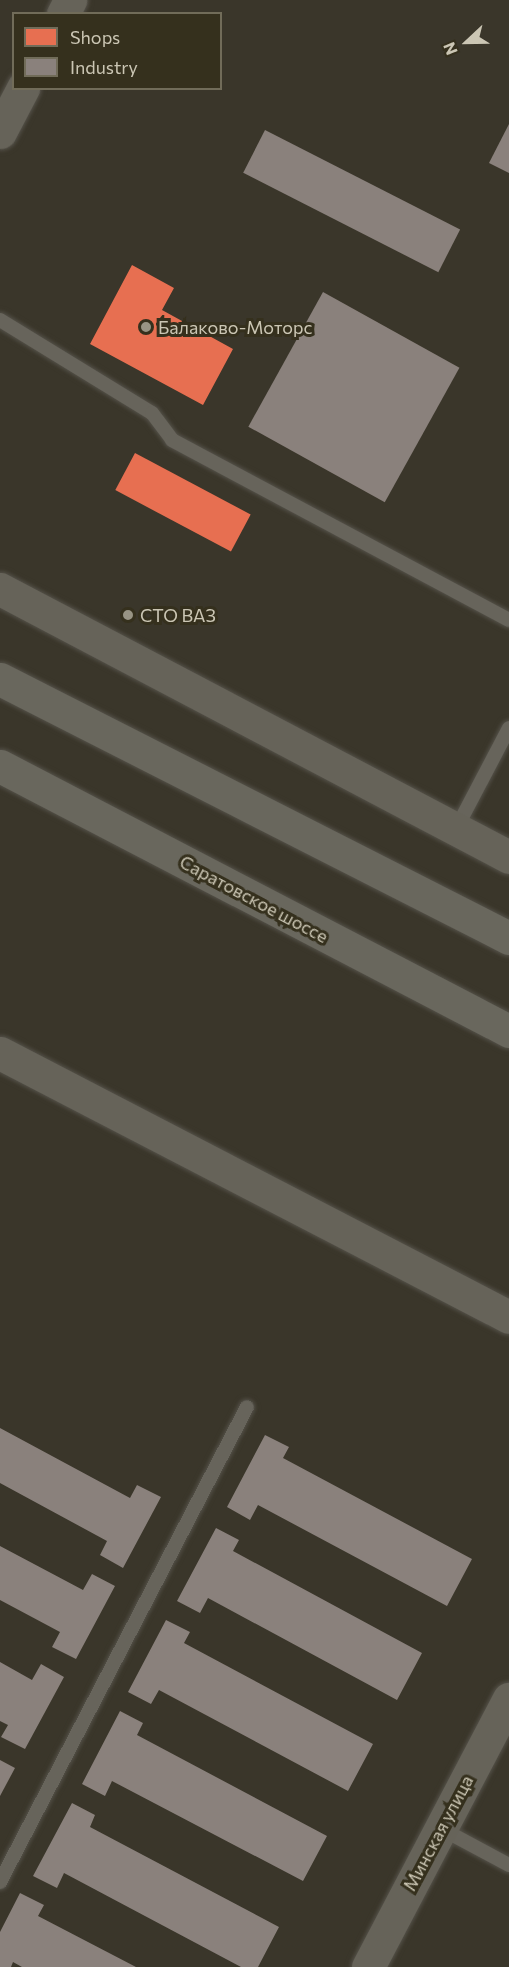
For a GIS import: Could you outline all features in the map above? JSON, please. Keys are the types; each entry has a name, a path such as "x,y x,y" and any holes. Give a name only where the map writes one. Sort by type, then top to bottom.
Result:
{"main road":[{"path":"0,132 22,90"},
{"path":"0,589 509,857"},
{"path":"0,679 509,938"},
{"name":"Саратовское шоссе","path":"0,766 509,1031"},
{"path":"0,1053 509,1317"},
{"name":"Минская улица","path":"368,1967 509,1699"}],"lane":[{"path":"0,320 152,413 172,440 509,620"},
{"path":"456,829 509,728"},
{"path":"0,1881 247,1407"},
{"path":"441,1828 509,1865"}],"building: Shops":[{"name":"Балаково-Моторс","path":"132,265 174,288 162,310 233,349 203,405 90,344"},
{"path":"135,453 251,515 231,552 115,490"}],"building: Industry":[{"path":"509,124 509,173 489,163"},
{"path":"265,130 460,229 438,272 243,173"},
{"path":"323,292 459,368 385,502 248,427"},
{"path":"0,1428 130,1498 137,1485 161,1497 123,1568 100,1555 107,1541 0,1483"},
{"path":"265,1435 289,1447 283,1458 472,1559 447,1606 258,1505 250,1520 227,1507"},
{"path":"216,1528 239,1540 233,1551 422,1653 397,1700 208,1598 200,1613 177,1601"},
{"path":"0,1546 83,1590 92,1574 115,1586 76,1659 52,1647 60,1632 0,1600"},
{"path":"166,1620 190,1632 184,1643 373,1744 348,1791 159,1690 151,1704 128,1692"},
{"path":"0,1662 32,1680 41,1664 64,1677 25,1749 1,1737 8,1725 0,1721"},
{"path":"120,1711 143,1723 137,1735 327,1836 303,1881 112,1781 105,1796 82,1784"},
{"path":"0,1760 15,1768 0,1796"},
{"path":"72,1803 95,1815 90,1827 279,1927 258,1967 241,1967 64,1873 57,1888 33,1876"},
{"path":"20,1893 44,1905 38,1916 136,1967 22,1967 13,1962 11,1967 0,1967 0,1932"}],"place":[{"name":"Балаково-Моторс","path":"146,327"},
{"name":"СТО ВАЗ","path":"128,615"}]}
